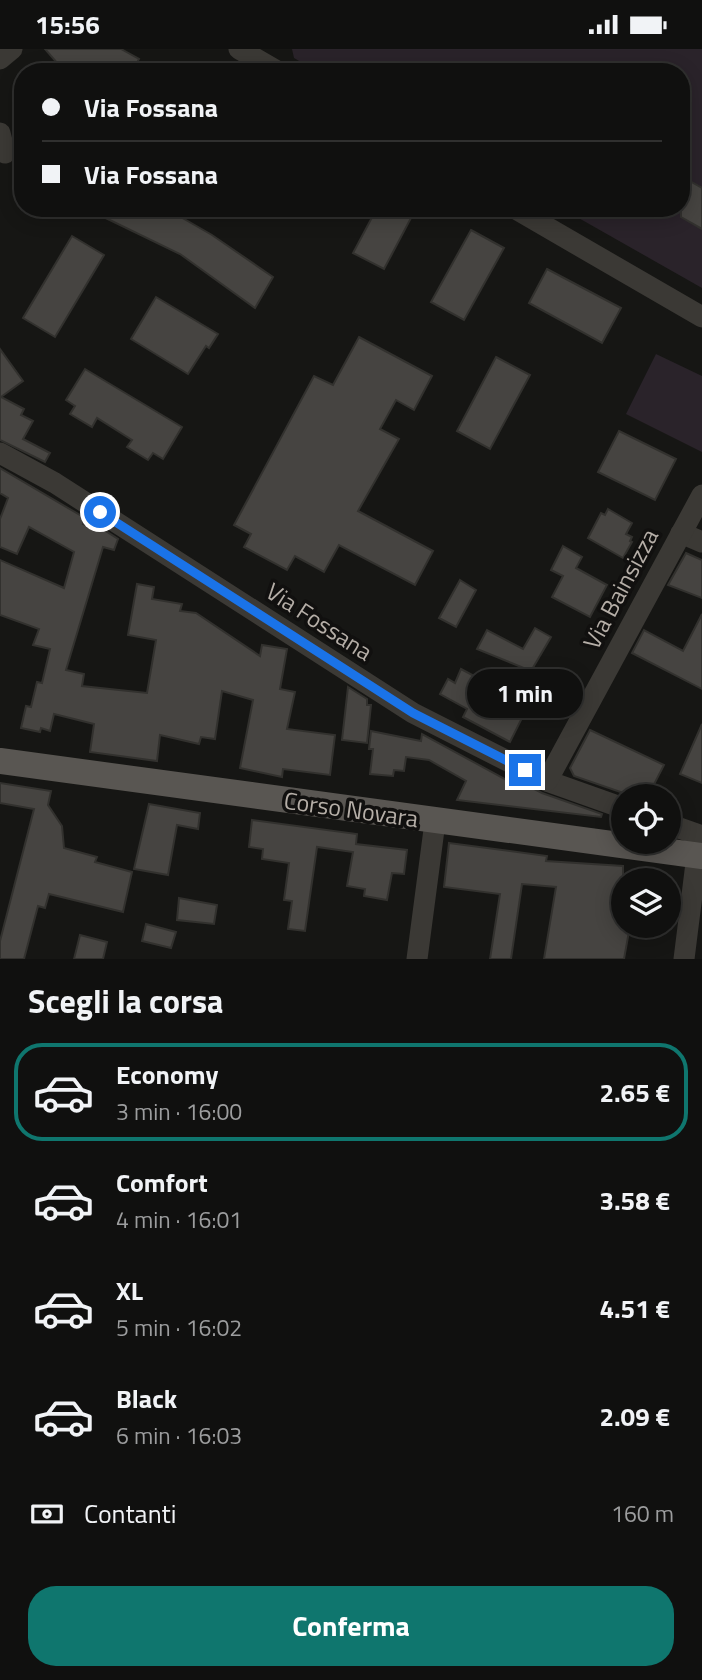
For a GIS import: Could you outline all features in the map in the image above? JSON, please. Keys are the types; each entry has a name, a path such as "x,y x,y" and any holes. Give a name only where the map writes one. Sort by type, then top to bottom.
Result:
{"main road":[{"name":"Corso Novara","path":"0,761 435,822 700,849"}],"street":[{"path":"0,59 12,49"},
{"path":"239,49 263,63"},
{"path":"530,217 702,317"},
{"name":"Via Fossana","path":"0,453 55,483 413,713 547,781 611,804"},
{"name":"Via Bainsizza","path":"547,781 702,495"},
{"path":"681,533 702,542"},
{"path":"417,959 435,822"},
{"path":"681,834 700,849 684,959"}],"shaded area":[{"path":"292,49 702,49 702,288 577,217 690,217 690,63 303,63 294,58"},
{"path":"656,354 702,376 702,452 626,414"}],"building":[{"path":"45,49 121,49 139,59 137,63 57,63"},
{"path":"690,181 702,188 702,229 681,217 690,217"},
{"path":"104,217 181,217 273,277 255,308 180,254"},
{"path":"372,217 411,218 384,269 353,253"},
{"path":"471,230 504,248 464,320 431,302"},
{"path":"72,236 104,255 55,337 23,318"},
{"path":"547,269 621,308 602,343 529,303"},
{"path":"156,297 218,334 209,348 206,346 188,374 131,339"},
{"path":"359,337 432,376 414,410 396,400 380,429 399,439 358,511 433,551 415,585 339,545 324,572 295,556 287,570 244,547 251,534 234,525 314,376 333,385"},
{"path":"0,349 23,381 1,397 24,409 21,415 33,421 23,439 50,453 45,462 0,440"},
{"path":"496,357 530,375 490,449 457,431"},
{"path":"85,369 182,427 163,459 153,453 148,460 127,447 132,440 97,418 92,427 70,414 75,406 66,400"},
{"path":"619,431 676,459 655,500 598,472"},
{"path":"0,468 85,518 83,524 104,530 118,539 114,550 103,547 66,670 84,674 82,686 147,693 156,640 128,635 137,584 154,587 152,599 182,604 180,611 196,613 260,656 262,645 287,649 280,689 295,692 287,729 335,735 330,775 283,769 282,777 240,768 253,700 222,691 215,739 201,737 199,744 160,735 157,761 90,752 94,724 54,714 50,731 21,728 26,706 31,707 37,682 42,683 50,649 33,645 39,629 0,615 0,560 64,588 74,552 29,527 17,554 0,547 0,519 8,498 0,493"},
{"path":"608,509 632,523 626,534 632,537 632,542 623,558 588,538 601,513 605,515"},
{"path":"563,546 582,557 576,568 607,585 590,617 552,597 563,576 551,570"},
{"path":"686,553 702,560 702,598 668,585"},
{"path":"460,580 476,590 456,627 439,618"},
{"path":"702,614 702,689 632,653 644,630 683,651"},
{"path":"535,628 551,637 531,671 477,649 487,630 523,649"},
{"path":"461,669 523,702 516,715 522,718 510,742 463,717 467,709 440,694 448,679 455,683"},
{"path":"348,687 367,699 367,705 371,705 367,743 342,740"},
{"path":"702,724 702,783 680,774"},
{"path":"590,730 664,765 654,784 611,784 611,789 574,776 570,768"},
{"path":"371,731 421,741 422,734 512,783 513,778 542,793 602,814 601,817 457,800 466,781 429,760 406,757 404,771 394,770 393,776 370,774 373,749 369,749"},
{"path":"0,783 51,791 48,805 62,826 64,848 97,857 95,862 132,872 123,912 49,894 45,908 38,906 24,959 0,959 0,941 34,809 0,803"},
{"path":"149,804 200,813 198,829 177,825 168,875 134,869"},
{"path":"252,820 357,834 356,844 407,850 404,874 392,873 387,900 364,896 365,889 347,886 353,852 317,847 305,931 288,929 292,901 284,900 289,863 262,859 263,849 249,847"},
{"path":"449,843 547,856 546,861 623,866 611,868 611,938 628,938 624,959 544,959 556,887 522,884 511,959 490,959 500,894 444,887"},
{"path":"179,898 217,905 214,924 177,920"},
{"path":"146,924 176,932 171,948 142,941"},
{"path":"80,935 107,942 103,959 74,959"}],"route":[{"path":"100,512 413,713 525,770"}]}
